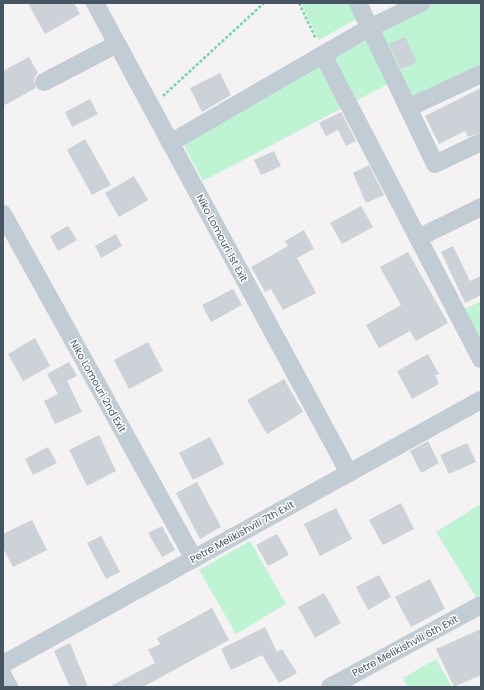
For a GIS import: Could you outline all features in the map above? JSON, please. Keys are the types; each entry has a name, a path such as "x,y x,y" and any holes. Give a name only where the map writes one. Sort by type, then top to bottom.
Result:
{"street":[{"name":"Niko Lomouri 1st Exit","path":"95,3 349,473"},
{"path":"358,3 435,164 481,142"},
{"path":"170,143 369,28 420,3"},
{"path":"44,82 117,44"},
{"path":"323,55 481,359"},
{"path":"408,108 481,74"},
{"path":"418,238 481,207"},
{"name":"Niko Lomouri 2nd Exit","path":"3,214 194,559"},
{"name":"Petre Melikishvili 7th Exit","path":"3,664 481,400"},
{"name":"Petre Melikishvili 6th Exit","path":"330,687 481,605"},
{"path":"3,676 9,687"}],"path":[{"path":"151,107 264,3"},
{"path":"299,3 323,55"}],"green space":[{"path":"301,3 351,3 358,18 319,40"},
{"path":"432,3 481,3 481,64 411,98 378,29"},
{"path":"367,40 390,83 203,181 180,138"},
{"path":"481,301 481,340 465,309"},
{"path":"481,504 481,595 476,597 436,532"},
{"path":"250,541 286,604 236,634 199,570"},
{"path":"436,659 452,687 408,687 403,678"}],"building":[{"path":"28,3 74,3 80,14 45,34"},
{"path":"405,37 417,62 401,69 389,44"},
{"path":"29,57 38,73 34,81 36,88 3,106 3,71"},
{"path":"220,73 231,95 202,112 190,88"},
{"path":"481,88 481,132 468,137 465,131 439,144 425,116"},
{"path":"90,99 98,114 72,127 65,112"},
{"path":"341,112 356,141 346,146 338,130 326,136 319,123"},
{"path":"85,139 111,185 92,195 67,150"},
{"path":"274,151 281,166 261,175 254,160"},
{"path":"369,165 384,195 366,203 353,173"},
{"path":"134,176 148,200 119,217 105,193"},
{"path":"361,206 373,227 342,244 330,223"},
{"path":"68,226 77,240 58,251 50,236"},
{"path":"304,230 314,249 297,258 316,293 283,310 271,289 265,292 251,267 288,246 285,241"},
{"path":"116,234 122,246 101,258 95,246"},
{"path":"453,246 470,281 481,276 481,295 465,303 441,252"},
{"path":"408,252 448,323 416,341 410,331 379,348 366,325 401,305 380,267"},
{"path":"233,289 242,305 211,322 202,305"},
{"path":"35,338 50,366 23,381 8,354"},
{"path":"148,342 163,371 129,389 114,360"},
{"path":"428,354 439,374 435,375 439,384 412,399 397,371"},
{"path":"69,362 77,376 67,381 82,412 55,424 44,401 58,394 47,374"},
{"path":"284,379 303,412 267,434 247,400"},
{"path":"99,435 116,471 87,486 69,450"},
{"path":"210,437 224,464 193,480 179,453"},
{"path":"428,441 439,463 421,473 410,451"},
{"path":"467,443 476,462 449,474 440,455"},
{"path":"48,447 57,463 33,475 25,459"},
{"path":"197,482 221,527 200,539 176,493"},
{"path":"401,503 414,529 383,545 369,520"},
{"path":"336,508 352,539 320,556 304,524"},
{"path":"32,520 47,550 13,567 3,548 3,534"},
{"path":"162,526 175,550 162,557 148,533"},
{"path":"277,534 289,555 268,566 256,545"},
{"path":"101,536 120,572 106,579 87,543"},
{"path":"379,575 391,597 368,610 356,587"},
{"path":"430,579 445,609 411,627 395,597"},
{"path":"324,593 341,623 315,638 298,607"},
{"path":"212,608 229,640 143,687 109,687 155,663 148,650 160,644 157,638"},
{"path":"265,627 277,652 282,649 297,673 279,683 262,655 231,670 221,649"},
{"path":"481,629 481,675 454,687 436,649"},
{"path":"70,643 88,687 70,687 54,651"}]}
